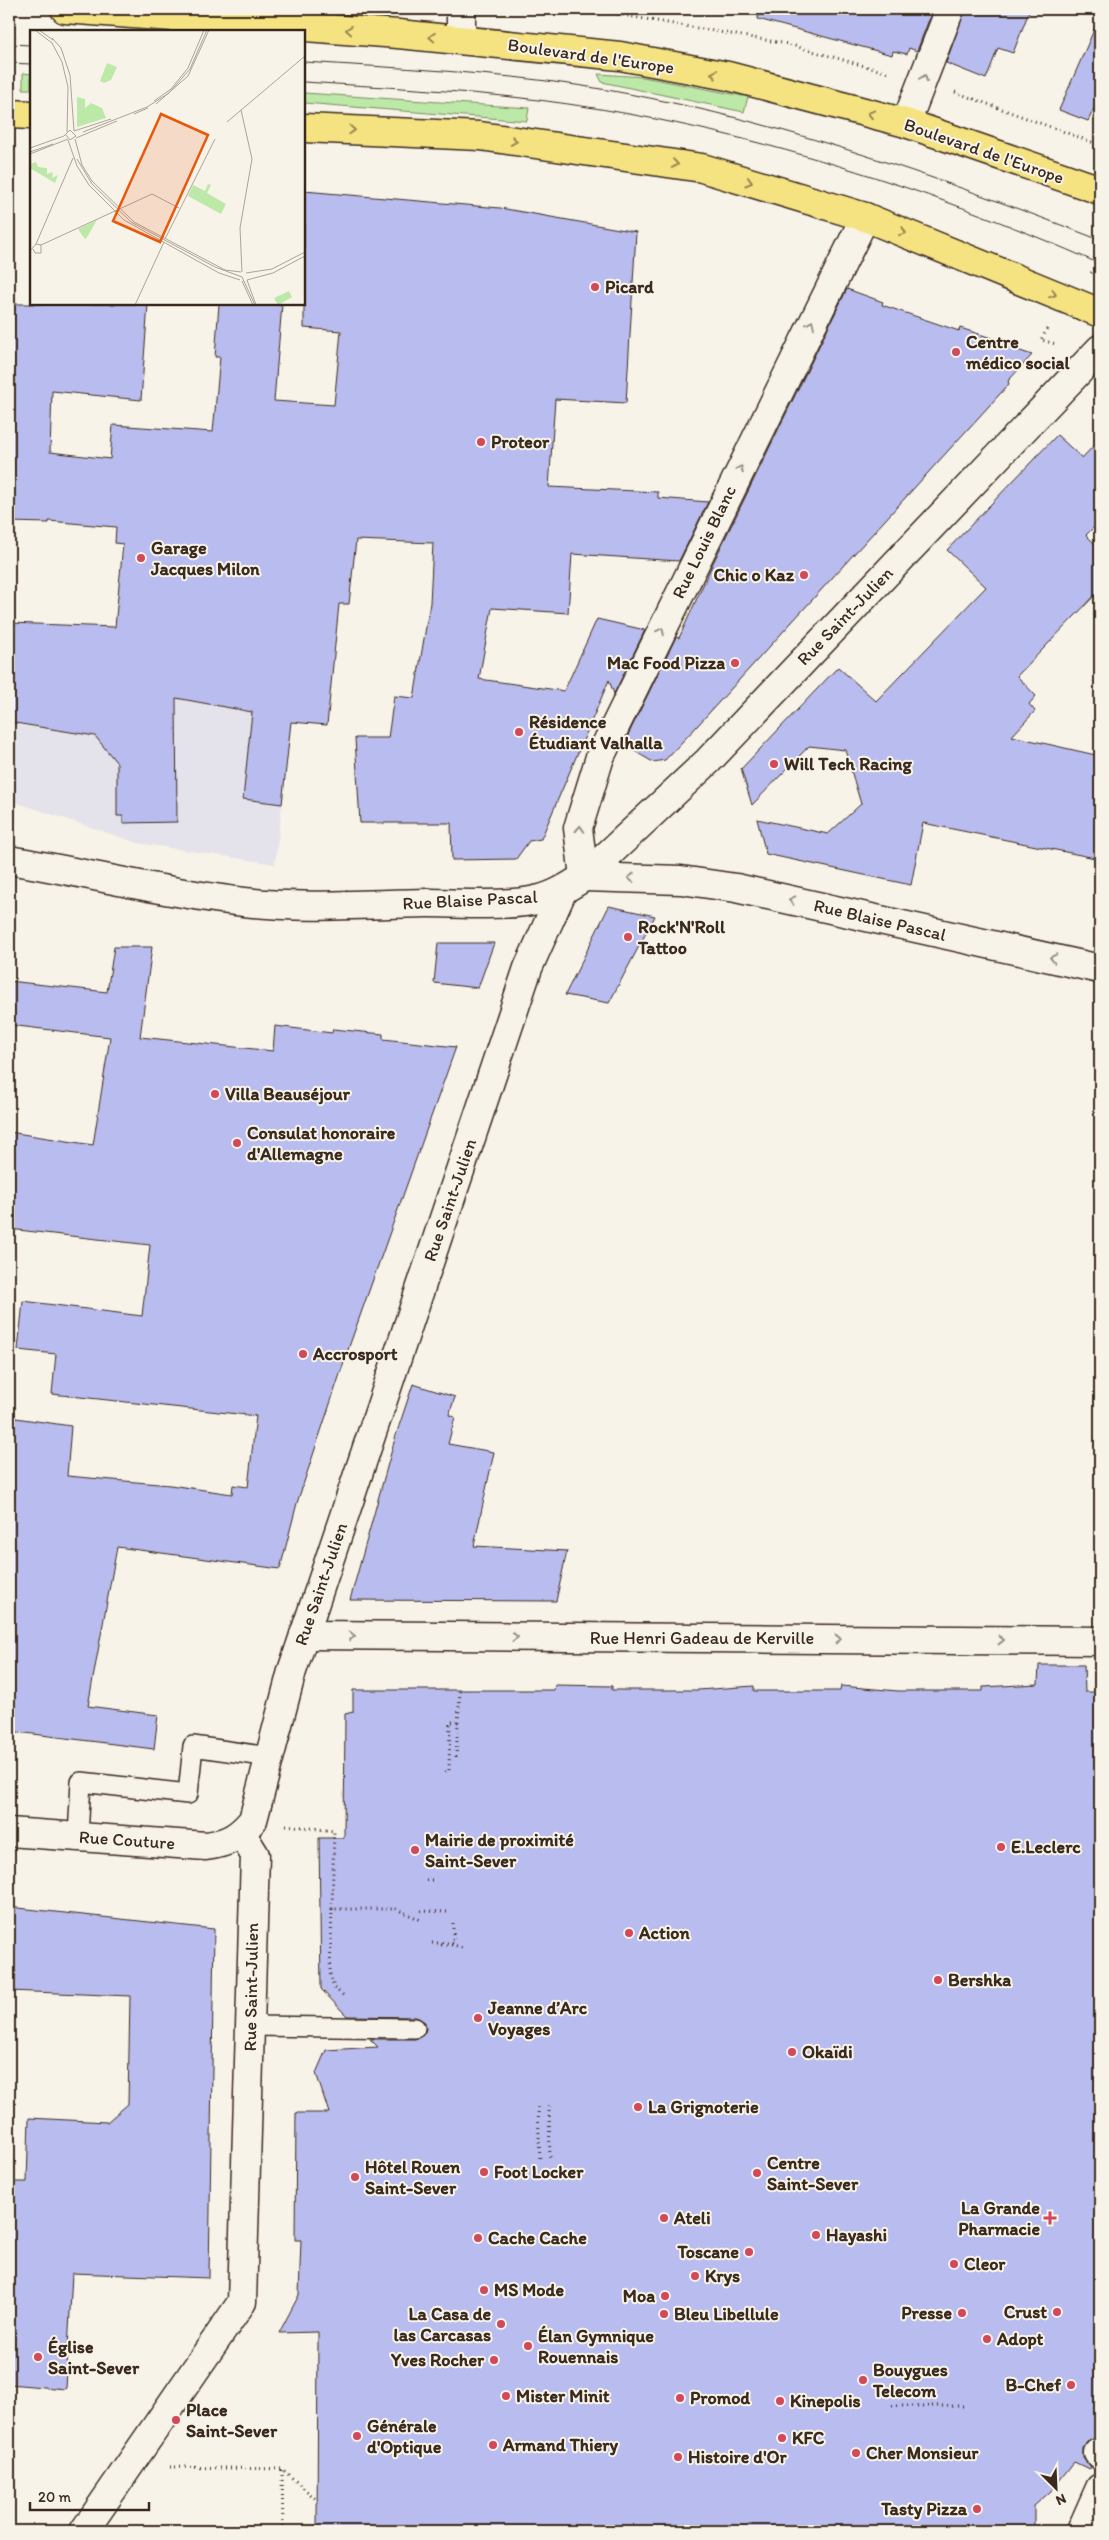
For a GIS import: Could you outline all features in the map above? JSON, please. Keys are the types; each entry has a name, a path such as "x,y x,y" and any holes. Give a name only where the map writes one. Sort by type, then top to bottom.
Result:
{"main road":[{"name":"Boulevard de l'Europe","path":"65,9 461,40 620,56 728,76 906,123 1100,190"},
{"path":"9,114 30,115"},
{"path":"305,128 480,136 702,168 865,216 1100,313"}],"street":[{"path":"461,9 461,40"},
{"path":"906,123 950,9"},
{"name":"Rue Louis Blanc","path":"574,884 578,828 600,757 865,216"},
{"name":"Rue Saint-Julien","path":"129,2467 242,2302 255,1855 248,1827 304,1635 528,968 574,884 708,762 1100,349"},
{"name":"Rue Blaise Pascal","path":"9,860 83,872 174,892 246,902 320,905 539,900 574,884 681,880 736,888 1100,968"},
{"name":"Rue Henri Gadeau de Kerville","path":"304,1635 1100,1641"},
{"name":"Rue Couture","path":"9,1832 206,1846 227,1843 248,1827"},
{"path":"84,2531 129,2467"},
{"path":"1081,2531 1100,2488"}],"lane":[{"path":"78,1836 81,1782 188,1794 193,1746 269,1757"},
{"path":"250,2026 415,2028"}],"path":[{"path":"588,9 788,44 957,93 1100,145"},
{"path":"14,23 14,37"},
{"path":"1050,324 1041,340 1055,344"},
{"path":"456,1757 460,1690"},
{"path":"445,1772 449,1771 450,1722 459,1722"},
{"path":"248,1827 334,1831 330,1973 334,1988 344,1996 351,1995"},
{"path":"426,1880 432,1880"},
{"path":"332,1909 396,1909 421,1920"},
{"path":"421,1911 448,1912"},
{"path":"432,1943 453,1943 453,1919"},
{"path":"441,1945 454,1945 465,1949"},
{"path":"549,2106 550,2160"},
{"path":"538,2107 540,2162"},
{"path":"892,2406 967,2406"},
{"path":"129,2467 282,2469 317,2500"},
{"path":"282,2469 283,2531"}],"shaded area":[{"path":"9,668 292,719 275,864 138,843 9,800"}],"green space":[{"path":"23,73 30,74 30,89 23,89"},
{"path":"598,74 643,77 748,97 744,112 602,82"},
{"path":"305,93 529,108 527,121 305,103"}],"building":[{"path":"759,9 933,9 917,51 909,48 907,54 893,51 892,55 758,19"},
{"path":"965,9 1030,9 1013,53 998,48 986,79 946,63"},
{"path":"1100,16 1100,96 1088,121 1059,110"},
{"path":"305,191 500,208 636,232 626,403 555,399 549,487 658,492 658,498 708,502 679,561 572,554 568,613 492,608 479,679 564,691 597,619 645,630 614,694 609,680 541,839 529,841 516,859 452,860 451,823 360,823 355,738 388,738 394,696 414,698 430,603 433,543 356,540 349,604 339,604 327,725 291,722 282,804 243,799 252,712 176,698 177,822 123,823 123,816 117,816 117,763 95,736 9,722 9,623 115,627 123,544 115,543 116,527 49,521 49,523 9,522 9,304 148,305 141,400 52,391 50,452 110,459 113,425 213,432 220,357 215,357 219,305 282,305 274,401 334,405 341,331 304,328"},
{"path":"847,289 883,302 882,305 959,331 960,328 998,340 1000,344 1032,355 1008,381 1009,384 698,725 665,760 653,762 634,751 628,735 676,637 679,638 713,563"},
{"path":"1057,435 1082,458 1100,439 1100,521 1086,535 1100,549 1100,590 1017,676 1036,696 1029,704 1035,711 1012,736 1100,756 1100,859 923,823 911,885 766,854 757,819 828,834 861,804 845,750 809,746 752,805 741,769 838,667 876,701 986,587 947,550"},
{"path":"609,906 655,916 609,1003 565,995"},
{"path":"438,943 494,943 478,988 434,983"},
{"path":"114,947 152,947 140,1037 273,1051 275,1026 332,1033 333,1029 383,1034 383,1039 456,1047 350,1344 297,1503 280,1569 117,1547 88,1706 158,1715 154,1749 9,1731 9,1417 71,1426 67,1476 170,1485 232,1494 233,1485 248,1487 256,1416 52,1394 56,1354 18,1350 23,1301 142,1316 150,1245 9,1229 9,1132 93,1145 110,1037 9,1025 9,981 107,992"},
{"path":"413,1384 455,1397 449,1415 455,1417 448,1444 494,1452 474,1546 567,1551 556,1601 350,1600 396,1435"},
{"name":"Centre Saint-Sever","path":"1039,1665 1084,1665 1085,1692 1100,1692 1100,2395 1094,2426 1100,2429 1100,2438 1087,2442 1083,2448 1083,2458 1090,2467 1089,2469 1074,2462 1051,2491 1034,2506 1034,2531 317,2531 318,2332 279,2333 299,2295 301,2240 295,2240 296,2113 329,2113 316,2073 326,2050 378,2047 370,2039 415,2039 424,2034 426,2029 425,2022 416,2017 347,2016 321,1989 319,1838 344,1838 345,1714 353,1712 353,1690 554,1690 555,1685 612,1686 612,1690 698,1690 754,1686 754,1691 840,1691 841,1686 898,1691 983,1691 983,1687 1038,1684"},
{"path":"9,1907 214,1929 209,2278 72,2273 66,2389 9,2384 9,2182 27,2182 29,2118 107,2122 128,2104 130,1996 9,1991"}],"tram line":[{"path":"9,44 30,45"},
{"path":"305,62 514,77 583,86 650,98 716,113 846,149 974,192 1100,240"},
{"path":"9,63 30,64"},
{"path":"305,82 445,91 530,99 603,109 676,123 749,140 893,183 963,208 1100,264"}],"place":[{"name":"Picard","path":"595,287"},
{"name":"Centre médico social","path":"956,352"},
{"name":"Proteor","path":"481,442"},
{"name":"Garage Jacques Milon","path":"141,558"},
{"name":"Chic o Kaz","path":"804,575"},
{"name":"Mac Food Pizza","path":"735,663"},
{"name":"Résidence Étudiant Valhalla","path":"519,732"},
{"name":"Will Tech Racing","path":"774,764"},
{"name":"Rock'N'Roll Tattoo","path":"628,937"},
{"name":"Villa Beauséjour","path":"215,1094"},
{"name":"Consulat honoraire d'Allemagne","path":"237,1143"},
{"name":"Accrosport","path":"303,1354"},
{"name":"E.Leclerc","path":"1001,1847"},
{"name":"Mairie de proximité Saint-Sever","path":"415,1850"},
{"name":"Action","path":"629,1933"},
{"name":"Bershka","path":"938,1980"},
{"name":"Jeanne d’Arc Voyages","path":"478,2018"},
{"name":"Okaïdi","path":"792,2052"},
{"name":"La Grignoterie","path":"638,2107"},
{"name":"Foot Locker","path":"484,2172"},
{"name":"Centre Saint-Sever","path":"757,2173"},
{"name":"Hôtel Rouen Saint-Sever","path":"355,2177"},
{"name":"Ateli","path":"664,2218"},
{"name":"La Grande Pharmacie","path":"1050,2218"},
{"name":"Hayashi","path":"816,2235"},
{"name":"Cache Cache","path":"478,2238"},
{"name":"Toscane","path":"749,2252"},
{"name":"Cleor","path":"954,2264"},
{"name":"Krys","path":"695,2276"},
{"name":"MS Mode","path":"484,2290"},
{"name":"Moa","path":"665,2296"},
{"name":"Crust","path":"1057,2312"},
{"name":"Presse","path":"962,2313"},
{"name":"Bleu Libellule","path":"664,2314"},
{"name":"La Casa de las Carcasas","path":"501,2324"},
{"name":"Adopt","path":"987,2339"},
{"name":"Élan Gymnique Rouennais","path":"528,2346"},
{"name":"Église Saint-Sever","path":"38,2357"},
{"name":"Yves Rocher","path":"494,2360"},
{"name":"Bouygues Telecom","path":"863,2380"},
{"name":"B-Chef","path":"1071,2385"},
{"name":"Mister Minit","path":"506,2396"},
{"name":"Promod","path":"680,2398"},
{"name":"Kinepolis","path":"780,2401"},
{"name":"Place Saint-Sever","path":"176,2420"},
{"name":"Générale d'Optique","path":"357,2436"},
{"name":"KFC","path":"782,2438"},
{"name":"Armand Thiery","path":"493,2445"},
{"name":"Cher Monsieur","path":"856,2453"},
{"name":"Histoire d'Or","path":"678,2457"},
{"name":"Tasty Pizza","path":"977,2509"}]}
